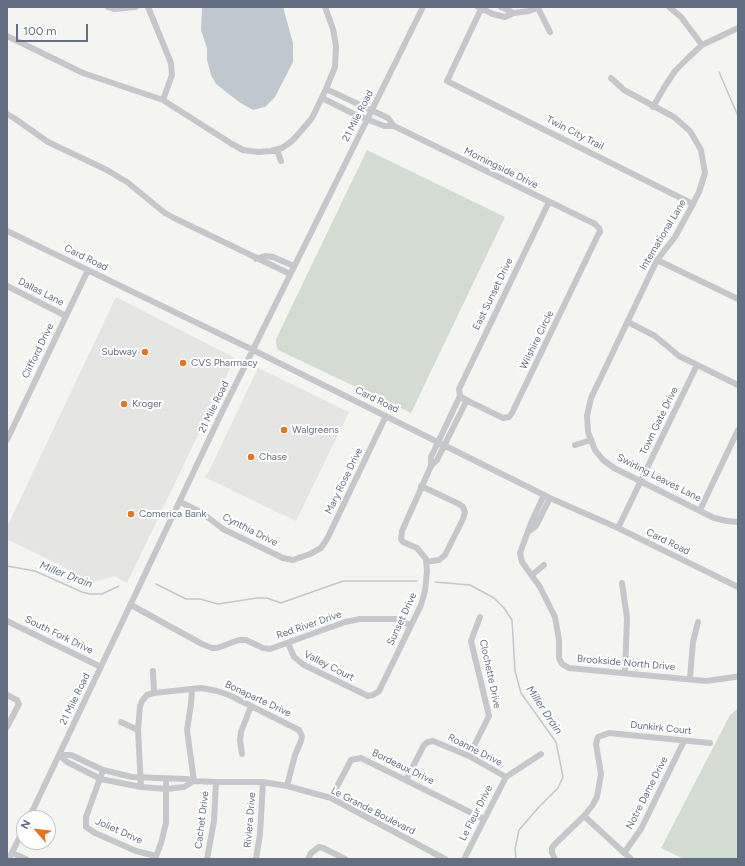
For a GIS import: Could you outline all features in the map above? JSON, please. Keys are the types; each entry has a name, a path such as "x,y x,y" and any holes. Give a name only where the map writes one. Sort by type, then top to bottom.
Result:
{"street":[{"path":"108,7 119,9 136,7"},
{"path":"148,7 171,63 172,75 163,100"},
{"path":"7,36 83,73 163,100 232,144 243,150 258,152 277,150 292,142 312,118 326,90 335,67 336,46 333,29 325,7"},
{"name":"21 Mile Road","path":"33,810 253,350 423,7"},
{"path":"502,7 514,13"},
{"path":"480,8 504,17 538,7 550,32"},
{"path":"669,7 681,17 702,45"},
{"name":"Twin City Trail","path":"480,8 447,81 693,204"},
{"path":"653,107 675,72 688,58 702,45 738,28"},
{"name":"International Lane","path":"588,432 587,416 591,398 657,260 675,237 699,192 705,173 700,150 690,131 674,118 624,90 611,78"},
{"name":"Morningside Drive","path":"326,90 388,118 394,126"},
{"name":"Morningside Drive","path":"322,98 368,120 384,126 394,126 595,224 599,228"},
{"path":"7,114 48,142 107,170 127,182 165,213 256,259 290,274"},
{"path":"277,150 281,161"},
{"name":"East Sunset Drive","path":"438,441 460,396 460,387 549,202"},
{"name":"Wilshire Circle","path":"467,400 503,418 511,416 600,232 599,228"},
{"name":"Card Road","path":"7,231 445,444 547,496 618,528 738,587"},
{"path":"256,259 265,256 294,266"},
{"path":"657,260 738,300"},
{"name":"Clifford Drive","path":"7,440 88,270"},
{"name":"Dallas Lane","path":"7,286 66,316"},
{"path":"628,322 655,336 679,356 738,385"},
{"name":"Town Gate Drive","path":"618,528 697,365"},
{"path":"421,486 459,504 463,507 465,512 463,519 444,556 439,560 426,562 417,548 403,542 401,539 402,531 421,486 431,466 437,460 467,400 460,396"},
{"name":"Mary Rose Drive","path":"315,552 327,539 386,416"},
{"path":"700,510 738,430"},
{"name":"Swirling Leaves Lane","path":"588,432 595,450 608,464 614,468 714,518 738,522"},
{"path":"575,445 591,440"},
{"path":"431,466 431,457 438,441"},
{"name":"Brookside North Drive","path":"547,496 531,523 520,553 522,562 550,604 555,617 562,664 569,668 690,678 706,681 738,676"},
{"name":"Cynthia Drive","path":"180,502 201,512 223,529 286,559 297,559 315,552"},
{"name":"Sunset Drive","path":"371,696 379,691 421,605 425,591 426,562"},
{"path":"532,576 544,565"},
{"path":"622,583 627,618 625,672"},
{"name":"Red River Drive","path":"131,606 212,648 223,646 239,640 246,640 263,648 270,649 345,622 360,619 396,619 410,625"},
{"name":"Clochette Drive","path":"469,756 489,716 471,641 480,618"},
{"name":"South Fork Drive","path":"7,621 101,667"},
{"path":"690,678 693,642 698,622"},
{"name":"Valley Court","path":"288,642 294,657 301,664 371,696"},
{"path":"141,786 138,730 140,706 147,695 154,693 153,671"},
{"name":"Bonaparte Drive","path":"154,693 201,688 217,691 296,727 301,733 301,741 292,765 287,786"},
{"path":"192,689 187,730 194,781"},
{"path":"7,695 19,702 18,707 7,727"},
{"path":"242,754 240,740 241,732 251,706"},
{"path":"121,722 138,730"},
{"name":"Dunkirk Court","path":"584,816 597,797 600,785 601,774 596,741 601,735 609,733 710,743"},
{"name":"Notre Dame Drive","path":"624,853 641,829 684,740"},
{"name":"Roanne Drive","path":"406,780 424,744 428,742 435,742 469,756 506,777"},
{"path":"506,777 541,754"},
{"name":"Le Grande Boulevard","path":"59,755 71,755 103,770 141,778 186,778 194,781 216,782 264,782 287,786 331,798 445,859"},
{"name":"Le Grande Boulevard","path":"59,755 67,762 100,779 167,789 184,787 194,781"},
{"name":"Bordeaux Drive","path":"331,798 348,764 351,760 357,758 366,760 484,819"},
{"name":"Joliet Drive","path":"103,770 86,818 86,827 136,851 156,858"},
{"name":"Le Fleur Drive","path":"464,859 506,777"},
{"path":"156,858 166,823 166,778"},
{"name":"Cachet Drive","path":"207,859 214,821 216,782"},
{"name":"Riviera Drive","path":"256,859 260,834 264,782"},
{"path":"555,859 552,853 552,848 554,845 584,816 631,859"},
{"path":"9,859 16,844"},
{"path":"7,845 26,859"},
{"path":"308,859 311,853 319,847 329,850 345,859"}],"shaded area":[{"path":"202,7 283,7 293,43 293,62 275,97 265,107 253,110 239,102 216,84 211,75 207,60 207,48 201,30"},
{"path":"367,150 505,217 411,413 278,350 276,344 276,339"},
{"path":"116,297 235,358 127,583 114,576 94,582 7,539 7,527"},
{"path":"258,368 349,412 296,521 204,477 209,471"},
{"path":"738,708 738,859 684,859 661,848 730,715"}],"waterway":[{"path":"719,72 738,116"},
{"name":"Miller Drain","path":"7,566 35,571 82,592 90,594 102,594 119,586"},
{"name":"Miller Drain","path":"156,584 186,599 200,599 218,604 257,598 267,598 281,603 343,581 417,581"},
{"name":"Miller Drain","path":"435,582 470,585 494,598 504,608 512,620 515,671 521,693 556,742 563,777 558,788 519,830 515,849 516,859"}],"place":[{"name":"Subway","path":"145,352"},
{"name":"CVS Pharmacy","path":"183,363"},
{"name":"Kroger","path":"124,404"},
{"name":"Walgreens","path":"284,430"},
{"name":"Chase","path":"251,457"},
{"name":"Comerica Bank","path":"131,514"}]}
